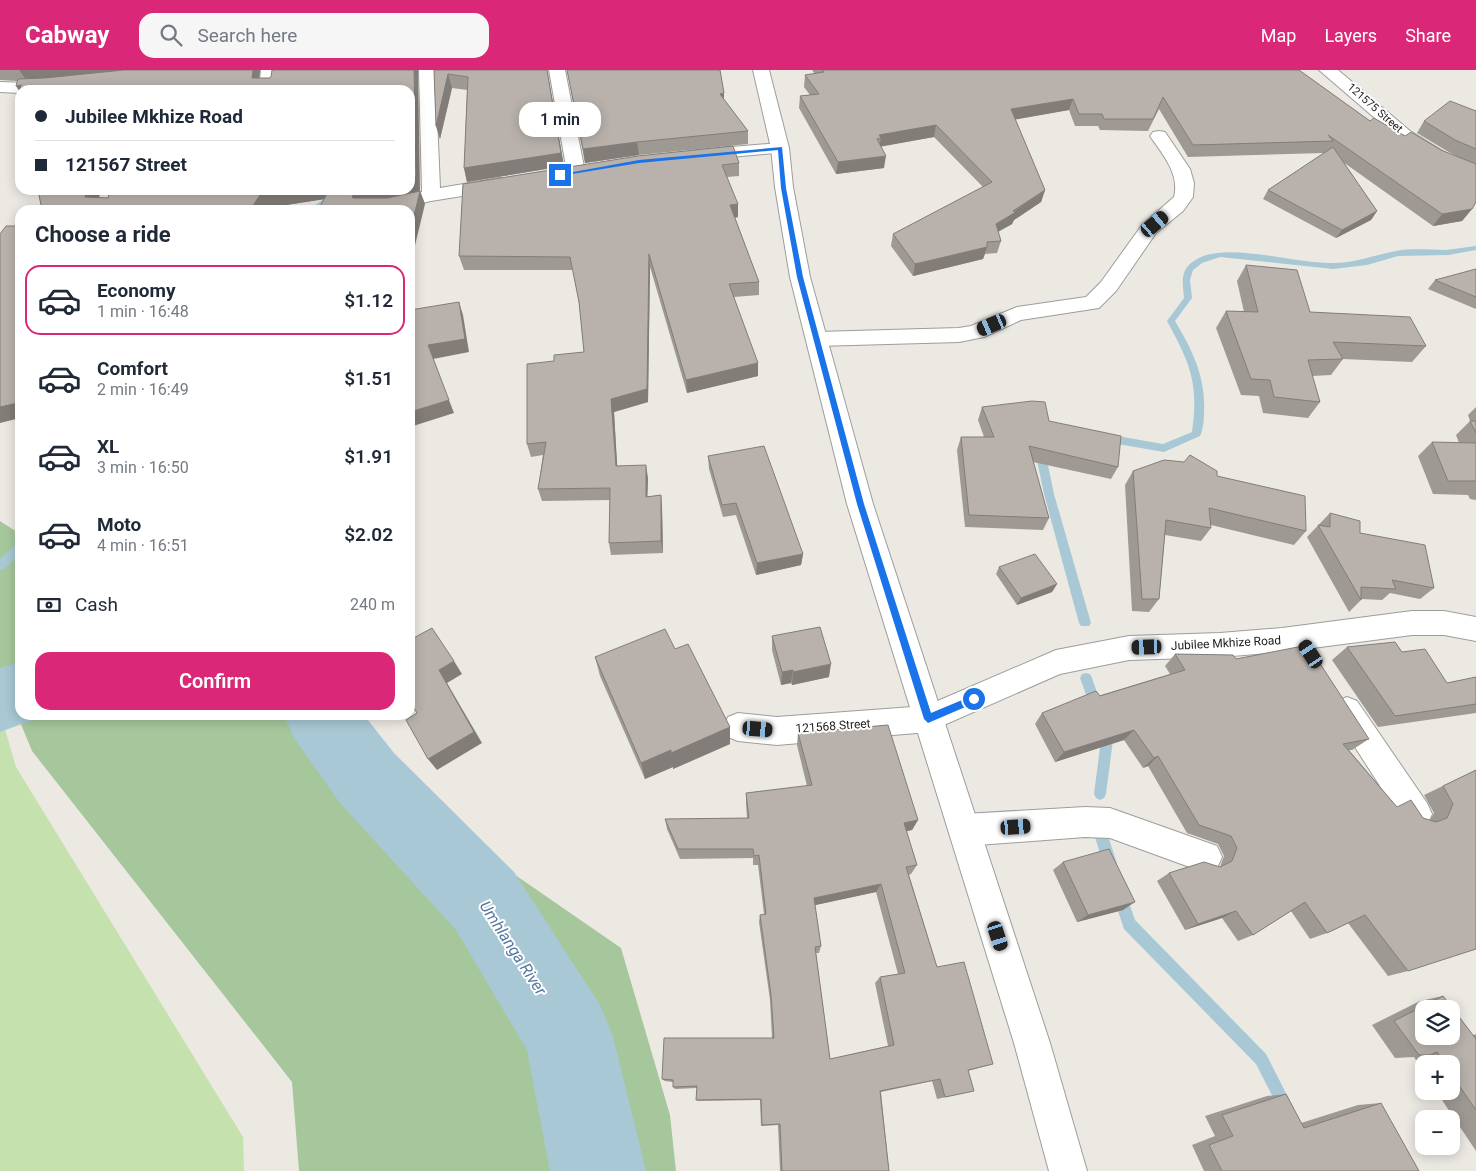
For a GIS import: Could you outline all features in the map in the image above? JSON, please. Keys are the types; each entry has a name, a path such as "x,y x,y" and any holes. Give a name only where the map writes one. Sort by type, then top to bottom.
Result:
{"street":[{"path":"268,85 269,70"},
{"path":"427,70 431,194"},
{"path":"557,70 585,170 558,175"},
{"path":"761,70 780,148 784,188 800,277 860,504 1032,1042 1068,1171"},
{"name":"121575 Street","path":"1327,70 1338,77 1385,120 1408,137 1435,154 1476,173"},
{"path":"55,85 74,83"},
{"path":"0,87 15,88"},
{"path":"817,339 960,336 976,332 1016,314 1092,302 1098,298 1122,270 1148,230 1182,201 1185,192 1184,175 1159,136"},
{"path":"678,157 780,148"},
{"path":"388,205 431,194 512,182"},
{"name":"Jubilee Mkhize Road","path":"928,719 1056,662 1129,648 1220,645 1300,638 1412,623 1444,623 1476,629"},
{"path":"1444,623 1476,623"},
{"path":"1300,638 1316,662"},
{"path":"1332,686 1416,814"},
{"name":"121568 Street","path":"738,727 777,731 928,719"},
{"path":"964,830 1085,822 1110,823 1206,857"}],"green space":[{"path":"0,521 15,531 15,710 0,673"},
{"path":"0,719 2,719 16,767 243,1137 244,1171 0,1171"},
{"path":"19,720 290,720 621,948 670,1115 676,1171 299,1171 292,1082 32,751"}],"building":[{"path":"124,70 253,70 252,78 269,78 271,77 272,70 414,70 414,85 16,85 18,79"},
{"path":"434,70 547,70 561,153 464,168 468,77 448,74 436,126"},
{"path":"567,70 720,70 724,93 720,94 748,131 583,149"},
{"path":"822,70 1299,70 1370,121 1374,118 1405,136 1411,132 1441,150 1476,164 1476,202 1472,209 1442,214 1328,135 1333,141 1193,145 1163,97 1153,119 1104,119 1102,114 1079,114 1073,99 1011,109 1045,190 1013,211 1016,212 996,224 1001,241 987,242 987,247 915,264 893,234 992,182 936,125 879,135 881,138 877,139 886,156 838,162 800,96 819,94 805,75 824,72"},
{"path":"1450,101 1476,111 1476,149 1455,140 1424,121"},
{"path":"415,124 416,177 415,177"},
{"path":"733,146 739,163 722,165 738,204 730,205 759,282 729,284 758,363 686,380 649,254 647,389 611,399 616,466 646,465 646,497 661,495 661,541 609,543 610,488 538,489 546,442 527,444 527,364 554,361 554,355 584,352 579,302 570,257 459,256 463,184 638,156"},
{"path":"1333,147 1377,211 1342,230 1268,190"},
{"path":"420,191 415,212 415,205 321,205 326,195 353,195 353,198 387,198 415,195 415,192"},
{"path":"39,195 86,195 85,197 108,198 109,195 260,195 253,205 41,205"},
{"path":"6,226 15,226 15,404 0,407 0,234"},
{"path":"1246,265 1297,270 1310,312 1410,317 1426,346 1333,342 1343,359 1308,360 1320,402 1274,397 1270,380 1251,379 1226,311 1258,312"},
{"path":"1476,269 1476,297 1435,280"},
{"path":"459,302 465,339 428,345 449,400 415,410 415,309"},
{"path":"1032,401 1045,402 1049,421 1121,436 1118,467 1029,446 1049,518 969,515 961,437 994,437 982,407"},
{"path":"1470,421 1476,421 1476,433"},
{"path":"1432,442 1476,443 1476,481 1448,481"},
{"path":"764,446 803,554 757,563 736,503 722,505 708,456"},
{"path":"1190,455 1217,471 1217,476 1305,496 1306,531 1209,508 1211,528 1166,520 1159,599 1142,599 1133,471 1164,460 1184,462"},
{"path":"1330,513 1360,521 1360,533 1425,545 1434,588 1392,580 1396,589 1361,587 1361,600 1318,525 1330,527"},
{"path":"1035,554 1057,584 1021,598 999,567"},
{"path":"820,627 831,664 793,672 793,670 782,672 772,636"},
{"path":"432,628 454,661 439,670 474,732 428,759 406,720 415,720 415,714 417,713 415,710 415,637"},
{"path":"665,629 675,649 688,644 730,727 671,753 671,750 641,763 595,657"},
{"path":"1395,642 1402,652 1425,649 1447,683 1476,677 1476,704 1395,716 1347,647"},
{"path":"1308,645 1369,739 1343,744 1397,807 1411,800 1423,818 1436,822 1447,818 1453,804 1443,786 1476,770 1476,949 1408,971 1365,915 1327,933 1305,902 1253,935 1236,911 1198,924 1169,873 1204,862 1220,867 1232,861 1237,848 1231,836 1199,825 1158,756 1154,758 1134,730 1064,752 1042,713 1096,691 1100,696 1185,670 1175,654 1233,655 1236,659"},
{"path":"888,725 918,820 904,823 917,865 906,867 937,967 964,962 993,1064 968,1070 974,1091 945,1097 940,1079 880,1091 889,1171 782,1171 780,1124 762,1125 761,1099 696,1100 697,1086 673,1087 673,1080 662,1079 664,1038 774,1038 771,995 760,915 766,914 759,855 754,856 753,849 678,849 665,819 749,818 746,793 812,785 798,733","holes":["881,884 905,973 880,977 894,1045 830,1059 815,947 821,946 814,898"]},
{"path":"1109,849 1135,902 1088,915 1063,862"},
{"path":"1443,996 1446,1000 1435,1000"},
{"path":"1415,1010 1415,1045 1460,1045 1460,1018 1476,1039 1476,1110 1460,1087 1460,1055 1439,1055 1437,1052 1430,1055 1419,1055 1394,1021"},
{"path":"1286,1094 1304,1128 1381,1103 1419,1171 1222,1171 1209,1145 1233,1136 1222,1115"}],"waterway":[{"path":"320,205 328,200 328,195"},
{"path":"1106,438 1164,448 1197,434 1200,401 1197,375 1187,350 1171,321 1188,298 1186,280 1190,268 1199,262 1220,254 1333,266 1367,262 1398,253 1448,252 1476,248"},
{"path":"1040,451 1049,494 1085,623"},
{"path":"0,566 15,552"},
{"path":"1086,678 1096,707"},
{"name":"Umhlanga River","path":"0,700 15,696"},
{"name":"Umhlanga River","path":"324,720 367,778 485,901 569,1036 598,1171"},
{"path":"1100,794 1108,732"},
{"path":"1101,834 1110,864"},
{"path":"1120,896 1129,924 1261,1059 1286,1108"}],"route":[{"path":"560,175 639,162 780,148 784,188 800,277 860,504 928,719 974,699"}]}
